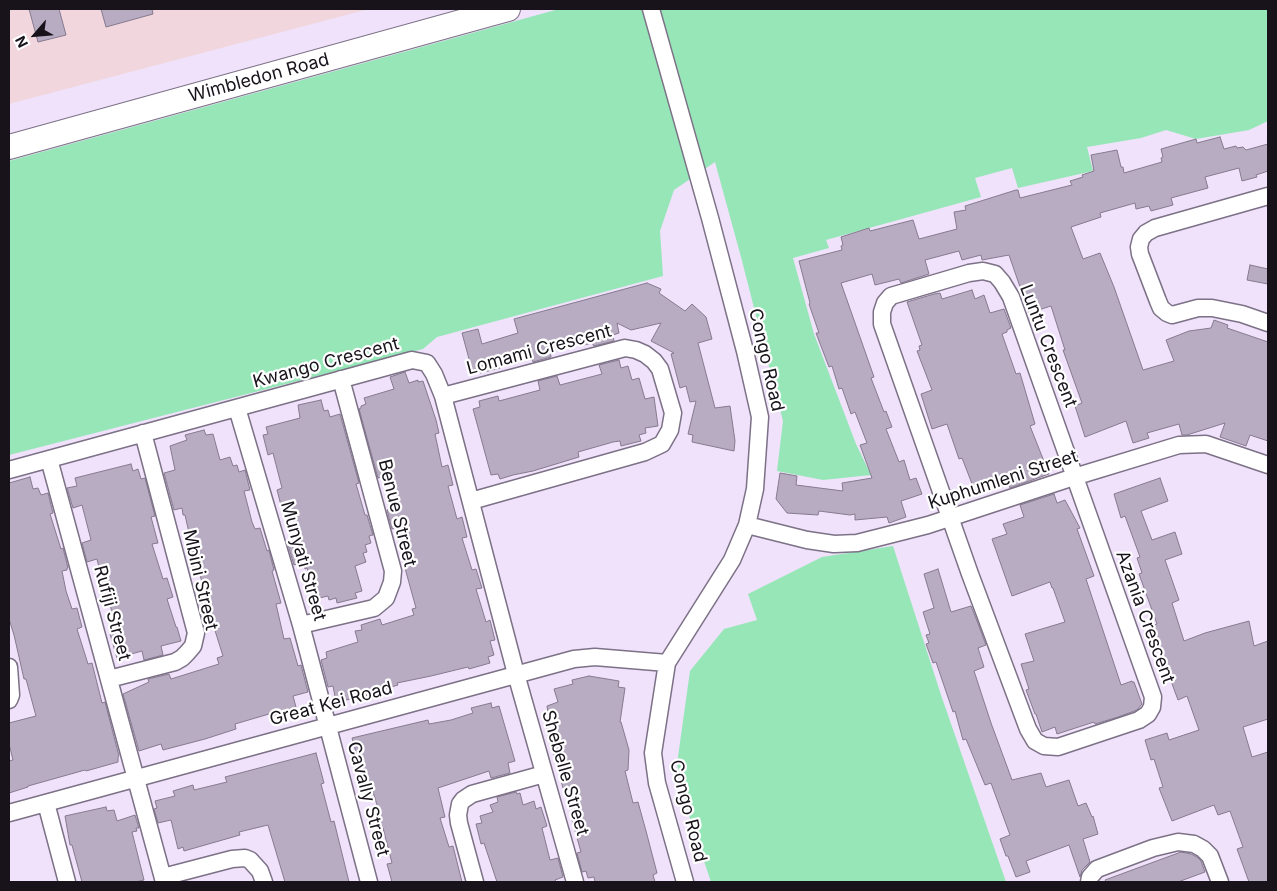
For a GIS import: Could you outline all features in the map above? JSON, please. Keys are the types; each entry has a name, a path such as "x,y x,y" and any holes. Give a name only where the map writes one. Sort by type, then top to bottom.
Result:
{"main road":[{"name":"Wimbledon Road","path":"9,147 508,9"}],"street":[{"name":"Congo Road","path":"651,9 710,218 745,351 760,417 755,489 748,525 732,560 666,663 653,752 657,783 685,882"},
{"path":"1268,196 1155,228 1146,233 1141,239 1139,247 1158,302 1161,308 1172,315 1198,308 1212,308 1268,322"},
{"name":"Luntu Crescent","path":"950,518 882,324 884,303 891,296 906,291 969,273 983,272 995,274 1011,297 1074,477"},
{"name":"Lomami Crescent","path":"443,396 625,348 636,350 654,360 660,369 673,413 670,430 662,444 645,452 471,500"},
{"name":"Kwango Crescent","path":"9,470 412,360 426,363 434,374 443,396 516,674"},
{"name":"Benue Street","path":"301,625 374,608 386,598 392,582 393,571 341,379"},
{"name":"Munyati Street","path":"237,408 301,625 328,726"},
{"name":"Mbini Street","path":"109,679 175,662 188,653 195,641 196,633 143,433"},
{"name":"Kuphumleni Street","path":"748,525 807,540 834,544 858,543 928,525 1179,445 1206,444 1268,465"},
{"name":"Rufiji Street","path":"49,459 164,880"},
{"name":"Azania Crescent","path":"950,518 1028,729 1036,741 1044,746 1058,747 1130,724 1148,714 1152,707 1153,697 1074,477"},
{"name":"Great Kei Road","path":"9,813 574,659 595,657 666,663"},
{"path":"9,667 12,695 9,700"},
{"name":"Shebelle Street","path":"516,674 574,882"},
{"name":"Cavally Street","path":"328,726 369,882"},
{"path":"475,882 459,823 460,804 472,794 544,774"},
{"path":"46,803 67,882"},
{"path":"1089,882 1090,876 1097,870 1153,848 1178,842 1194,844 1203,849 1210,856 1220,882"},
{"path":"164,880 232,859 244,858 250,860 260,870 264,882"}],"shaded area":[{"path":"9,9 369,9 9,104"}],"green space":[{"path":"559,9 1268,9 1268,121 1249,130 1196,139 1166,130 1141,138 1087,147 1093,171 1018,188 1012,168 975,178 981,197 826,240 829,248 793,258 814,334 856,444 871,475 823,480 777,471 783,421 715,162 674,190 660,231 663,276 437,337 423,349 9,455 9,161"},
{"path":"893,546 941,695 1006,882 711,882 696,844 677,764 690,671 724,629 757,620 748,594 822,557"}],"building":[{"path":"29,9 59,9 66,35 38,42"},
{"path":"101,9 152,9 153,14 106,27"},
{"path":"1220,137 1224,149 1236,146 1237,148 1243,147 1246,150 1268,144 1268,171 1256,175 1257,177 1242,181 1239,168 1205,177 1208,188 1171,198 1173,205 1151,211 1149,206 1136,209 1135,203 1100,213 1101,217 1071,227 1083,259 1100,253 1143,370 1174,361 1166,340 1189,331 1211,328 1214,320 1228,325 1227,328 1268,342 1268,441 1250,435 1246,446 1220,437 1225,423 1187,435 1182,435 1179,424 1147,433 1149,438 1133,443 1126,421 1085,437 1075,406 1082,403 1063,350 1065,350 1051,306 1029,313 1009,255 982,260 981,255 962,260 959,251 925,260 929,274 901,283 899,279 875,285 872,274 841,283 874,377 871,378 892,427 886,429 899,462 904,460 910,480 916,478 922,494 901,501 906,517 889,523 887,517 855,520 855,514 819,511 818,515 787,513 776,499 780,473 797,476 796,485 843,491 842,483 872,478 860,445 867,443 855,412 851,414 842,388 839,389 832,366 829,367 816,333 819,333 809,304 799,261 842,250 841,237 869,228 870,231 913,220 919,239 957,229 954,212 966,210 965,206 1016,190 1018,190 1020,198 1072,185 1070,181 1094,171 1091,155 1117,150 1124,173 1162,162 1161,149 1196,139 1197,143"},
{"path":"1250,265 1268,269 1268,284 1247,280"},
{"path":"647,283 661,289 659,293 685,311 692,304 706,317 712,339 698,343 715,408 730,406 735,441 734,451 692,442 693,435 688,434 696,401 690,402 686,386 680,388 671,354 674,353 651,341 661,323 631,330 617,323 619,333 613,335 614,341 594,346 592,343 584,345 583,339 550,349 551,357 533,362 531,354 498,362 500,368 480,373 479,368 472,370 462,333 478,329 482,344 518,333 514,319"},
{"path":"972,290 975,299 984,295 990,313 1004,309 1011,328 1002,334 1016,374 1020,373 1035,424 1030,426 1049,474 1010,488 1009,484 976,494 962,458 959,459 947,424 932,429 921,394 932,390 917,351 920,350 919,346 922,345 907,302 940,293 942,299"},
{"path":"619,360 621,368 628,366 632,380 639,378 645,399 654,397 658,426 645,428 646,433 639,435 641,441 621,446 620,441 613,442 578,452 579,457 500,479 498,474 491,475 473,409 480,407 479,401 498,396 499,401 540,390 538,381 557,376 560,385 602,374 599,365"},
{"path":"405,372 409,383 418,380 418,382 423,381 436,420 439,433 435,434 442,467 448,465 453,485 448,486 457,519 462,517 467,537 462,538 472,570 476,569 482,588 476,589 486,622 490,620 495,640 490,641 494,655 488,657 490,663 397,683 398,685 372,694 336,702 333,686 328,687 321,660 327,658 326,652 358,642 355,631 362,630 361,625 380,619 382,625 414,615 412,609 416,608 403,561 409,559 400,527 392,529 387,510 394,507 385,476 378,478 359,409 366,404 364,398 394,389 390,377"},
{"path":"321,400 324,411 328,410 330,417 340,414 359,483 356,484 373,535 369,536 371,543 365,545 367,552 363,553 366,562 355,566 362,591 355,593 357,598 337,603 336,598 329,600 328,596 315,599 307,568 305,569 303,562 294,565 288,545 297,543 288,507 282,509 277,490 282,488 273,453 268,455 263,435 268,434 266,427 300,418 298,405"},
{"path":"204,430 206,435 213,434 220,460 230,457 233,466 237,465 239,472 245,470 250,490 244,491 252,522 255,529 260,528 267,551 269,550 274,570 272,571 281,603 276,604 284,639 290,638 298,666 301,665 308,692 293,696 296,707 289,709 290,715 271,720 269,714 235,724 236,729 205,739 163,750 161,744 139,751 123,694 149,682 148,679 169,674 171,679 219,664 217,658 223,656 212,621 207,623 202,603 208,602 197,565 192,567 187,547 192,546 185,515 183,515 182,508 174,510 164,473 175,470 170,446 187,440 185,435"},
{"path":"131,464 133,471 138,469 141,479 145,478 155,516 151,517 158,543 152,544 163,579 167,578 173,597 167,599 181,641 161,646 163,655 144,660 142,651 117,658 110,634 117,632 97,559 87,562 82,543 91,540 82,505 73,508 67,488 77,486 75,478"},
{"path":"30,477 33,489 38,488 41,495 48,493 53,513 50,514 61,549 63,548 68,568 62,571 66,591 72,609 77,608 82,627 77,629 88,664 92,663 102,703 105,702 119,756 118,762 28,786 9,793 9,761 13,760 9,744 9,723 36,716 26,679 24,679 9,619 9,483"},
{"path":"1160,478 1168,501 1141,511 1152,540 1175,532 1182,554 1165,560 1179,600 1172,603 1184,641 1249,621 1254,646 1268,641 1268,719 1243,727 1252,757 1268,752 1268,882 1249,882 1237,849 1243,847 1230,811 1218,815 1214,805 1172,821 1159,788 1163,787 1154,759 1151,760 1145,740 1167,733 1169,740 1199,730 1187,696 1178,700 1164,662 1152,626 1157,624 1139,574 1142,573 1137,558 1140,557 1125,516 1121,518 1114,494"},
{"path":"1054,494 1057,503 1065,500 1080,528 1077,529 1094,576 1086,579 1121,685 1134,682 1142,704 1137,710 1118,717 1095,724 1094,722 1057,734 1055,727 1042,732 1026,690 1029,689 1021,664 1034,661 1025,634 1065,622 1050,582 1012,596 992,539 1007,534 1003,524 1024,517 1020,505"},
{"path":"938,569 951,612 971,606 986,645 978,648 984,667 974,671 1012,780 1041,773 1046,787 1069,780 1078,806 1086,803 1093,816 1098,834 1083,839 1090,862 1082,870 1080,877 1069,845 1026,861 1030,872 1016,877 1008,856 1006,856 1000,839 1010,835 991,783 985,785 966,739 963,740 955,711 953,712 936,662 933,663 926,644 929,643 926,635 930,634 923,612 934,608 924,574"},
{"path":"589,676 619,681 618,687 625,688 620,722 629,750 628,770 625,771 633,803 638,802 646,831 657,873 653,875 655,882 595,882 594,877 588,878 586,871 582,872 577,853 581,852 572,820 577,818 569,786 563,788 543,714 548,713 547,706 558,702 554,689 573,684 572,680"},
{"path":"491,703 492,708 499,706 515,761 508,763 510,773 491,778 489,771 438,788 445,817 440,818 449,847 453,846 462,882 392,882 387,864 392,863 383,828 378,829 373,809 378,808 368,776 363,777 352,738 428,720 429,724 451,720 473,713 471,708"},
{"path":"316,753 324,783 321,784 331,822 334,821 349,882 285,882 268,825 239,832 240,835 184,851 183,847 178,849 171,820 158,823 154,809 157,808 155,801 175,796 173,791 193,785 194,790 227,782 225,777"},
{"path":"516,792 517,794 520,793 523,805 534,801 536,809 541,807 547,826 542,828 550,860 558,858 563,877 555,880 556,882 497,882 484,843 481,844 476,824 482,823 480,816 493,812 490,805 498,802 497,797"},
{"path":"106,807 107,811 114,810 117,821 135,815 139,828 136,828 137,831 132,832 144,880 135,882 82,882 72,845 70,845 65,816"},
{"path":"1181,852 1197,857 1201,861 1205,872 1178,882 1106,882 1105,880"}]}
